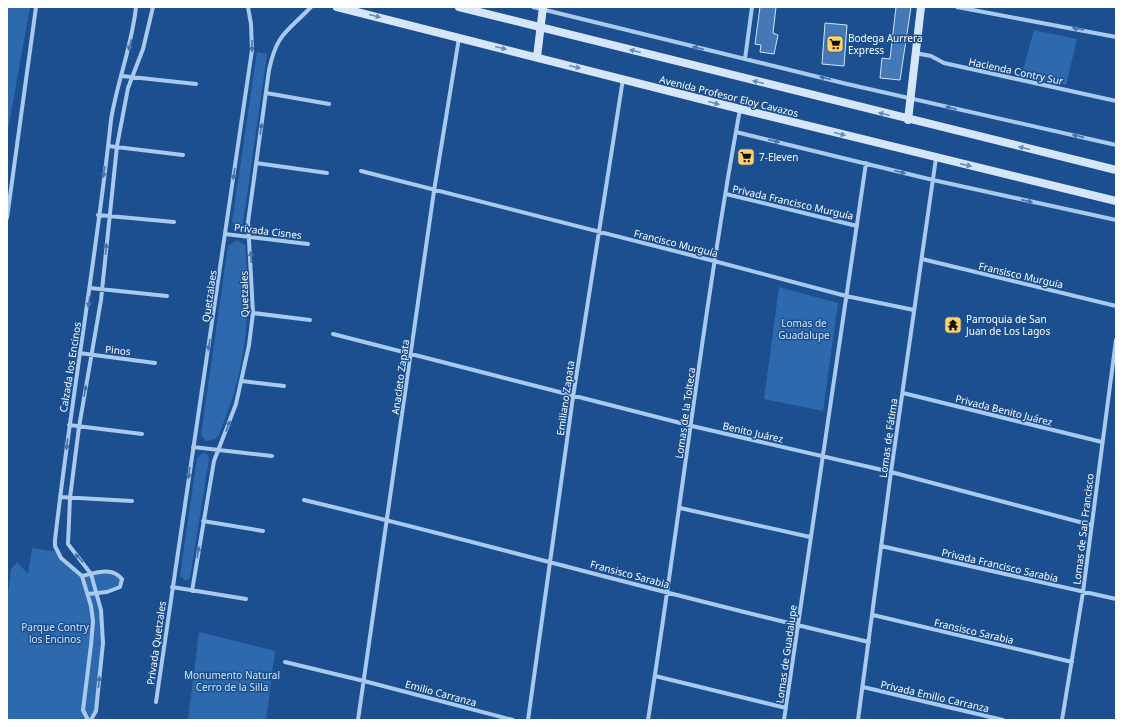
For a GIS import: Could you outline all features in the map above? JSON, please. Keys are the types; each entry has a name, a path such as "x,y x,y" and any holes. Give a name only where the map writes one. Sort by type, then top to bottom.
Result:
{"main road":[{"name":"Avenida Profesor Eloy Cavazos","path":"337,7 936,158 1116,201"},
{"name":"Avenida Profesor Eloy Cavazos","path":"459,7 908,120 1116,170"},
{"path":"908,120 921,7"},
{"path":"537,57 543,8"}],"street":[{"path":"7,218 36,7"},
{"name":"Calzada los Encinos","path":"82,576 61,558 55,546 69,426 90,288 98,215 113,107 131,44 136,7"},
{"name":"Calzada los Encinos","path":"91,720 96,711 103,643 101,610 91,574 68,544 70,498 102,289 117,146 124,102 143,49 153,7"},
{"name":"Quetzalaes","path":"172,587 252,50 251,24 248,7"},
{"name":"Quetzales","path":"192,591 214,461 229,424 242,381 249,345 253,313 248,218 266,93 275,46 282,35 311,7"},
{"path":"533,7 543,8 745,59 1116,145"},
{"path":"745,59 752,7"},
{"path":"957,7 1116,37"},
{"name":"Anacleto Zapata","path":"358,720 412,354 434,191 459,37"},
{"name":"Hacienda Contry Sur","path":"915,53 932,56 944,64 1116,101"},
{"path":"122,76 196,84"},
{"name":"Emiliano Zapata","path":"528,720 573,397 623,79"},
{"path":"266,93 329,104"},
{"name":"Lomas de la Tolteca","path":"648,720 692,426 714,261 740,109"},
{"path":"736,132 933,180 1116,220"},
{"path":"108,146 182,155"},
{"name":"Lomas de Fátima","path":"858,720 891,472 936,158"},
{"path":"256,163 327,173"},
{"name":"Lomas de Guadalupe","path":"784,720 866,163"},
{"path":"361,171 434,191"},
{"name":"Francisco Murguía","path":"434,191 714,261 846,296 914,310"},
{"name":"Privada Francisco Murguía","path":"726,194 857,226"},
{"path":"98,215 174,222"},
{"name":"Privada Cisnes","path":"225,234 308,244"},
{"name":"Fransisco Murguía","path":"922,259 1116,306"},
{"path":"90,288 167,296"},
{"path":"253,313 310,320"},
{"path":"333,334 412,354"},
{"name":"Lomas de San Francisco","path":"1062,720 1083,592 1116,340"},
{"name":"Pinos","path":"79,353 155,363"},
{"name":"Benito Juárez","path":"412,354 573,397 822,457 891,472 1091,525"},
{"path":"242,381 284,386"},
{"name":"Privada Benito Juárez","path":"903,393 1102,442"},
{"path":"69,426 142,434"},
{"path":"193,447 272,456"},
{"path":"60,497 132,501"},
{"path":"304,500 387,520"},
{"path":"680,508 810,538"},
{"name":"Fransisco Sarabia","path":"387,520 798,627 869,642"},
{"path":"203,521 263,531"},
{"name":"Privada Francisco Sarabia","path":"881,546 1116,599"},
{"path":"88,594 97,594 115,590 120,587 122,579 113,572 106,571 82,576 88,594 93,621 83,710 88,720"},
{"path":"172,587 246,599"},
{"name":"Privada Quetzales","path":"156,702 172,587"},
{"name":"Fransisco Sarabia","path":"873,615 1072,662"},
{"path":"285,662 364,680"},
{"path":"655,676 786,708"},
{"name":"Emilio Carranza","path":"364,680 513,720"},
{"name":"Privada Emilio Carranza","path":"863,687 1003,720"}],"green space":[{"path":"7,7 30,7 7,135"},
{"path":"1034,30 1077,39 1066,85 1021,77"},
{"path":"257,52 267,54 243,223 241,227 236,228 232,222"},
{"path":"237,240 245,245 246,262 247,311 242,361 230,406 219,435 215,439 206,441 201,435 228,246"},
{"name":"Lomas de Guadalupe","path":"779,287 838,303 823,411 764,399"},
{"path":"203,453 208,455 209,459 190,578 186,581 180,576 197,458"},
{"name":"Parque Contry los Encinos","path":"32,548 58,552 61,558 82,576 113,572 122,579 120,587 97,594 100,609 102,638 96,711 91,720 7,720 7,600 11,569 17,562 28,574"},
{"name":"Monumento Natural Cerro de la Silla","path":"199,632 275,651 266,720 188,720"}],"building":[{"path":"760,7 776,7 773,33 778,35 774,54 760,52 761,45 755,44"},
{"path":"896,7 911,7 900,80 880,78 882,58 890,59"},
{"name":"Bodega Aurrera Express","path":"825,23 847,25 844,66 822,64"}],"place":[{"name":"Bodega Aurrera Express","path":"835,44"},
{"name":"7-Eleven","path":"746,157"},
{"name":"Parroquia de San Juan de Los Lagos","path":"953,325"}]}
